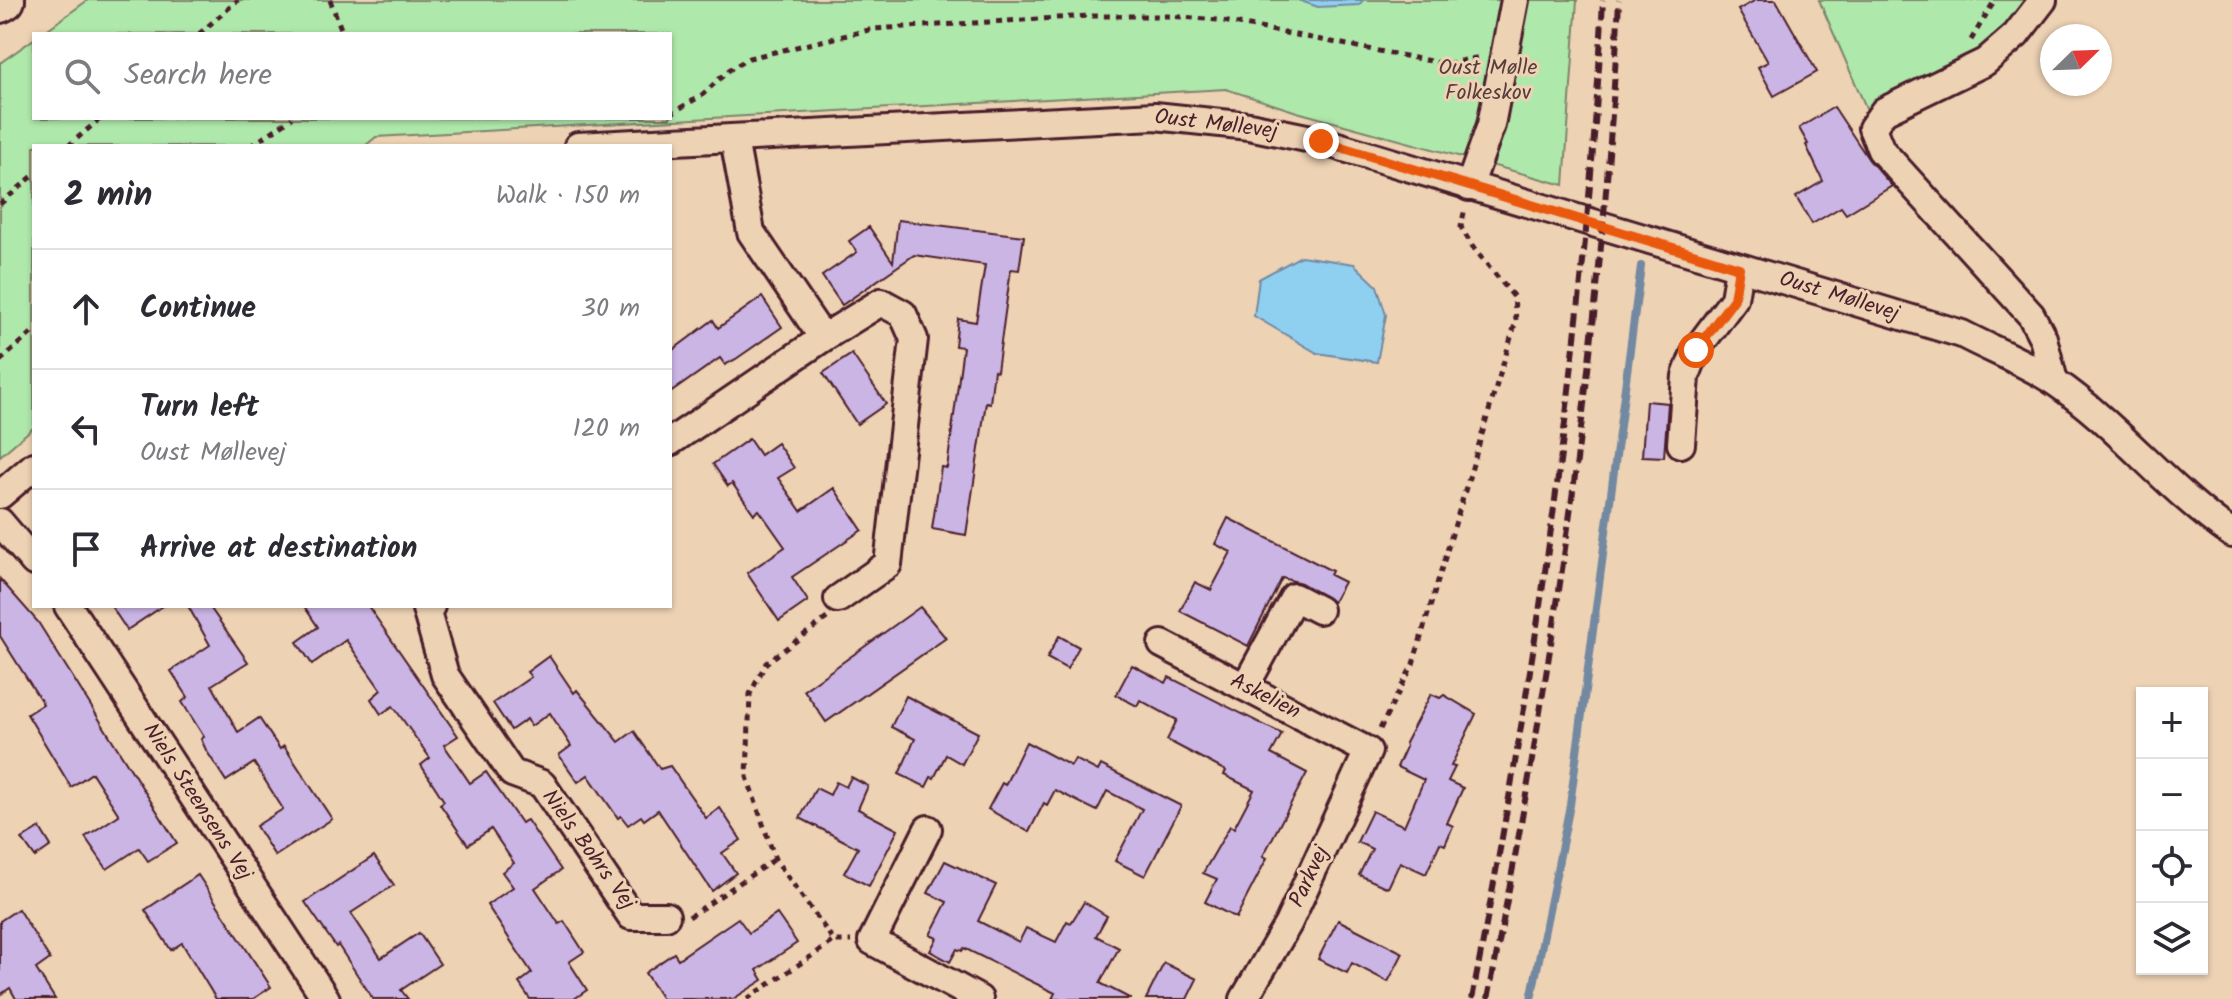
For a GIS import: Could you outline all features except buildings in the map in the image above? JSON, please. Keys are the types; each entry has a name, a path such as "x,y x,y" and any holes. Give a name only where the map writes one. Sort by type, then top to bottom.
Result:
{"highway":[{"path":"0,3 5,0"}],"street":[{"path":"1469,187 1491,125 1515,0"},
{"path":"2043,0 2016,35 1985,62 1884,111 1872,128 1881,150 2031,315 2043,338 2054,381"},
{"name":"Oust Møllevej","path":"623,144 1155,116 1249,126 1321,141 1962,334 2054,381 2112,428 2201,513 2232,534"},
{"path":"734,139 751,232 823,338"},
{"path":"1681,444 1686,376 1696,350 1734,299 1739,268"},
{"path":"672,441 881,302 903,314 914,339 888,564 838,599"},
{"path":"0,495 32,468"},
{"path":"0,522 32,560"},
{"path":"1245,687 1294,597 1319,610"},
{"name":"Niels Steensens Vej","path":"69,608 326,999"},
{"name":"Niels Bohrs Vej","path":"428,608 445,675 512,773 542,784 631,916 666,916"},
{"name":"Askelien","path":"1162,644 1368,751"},
{"name":"Parkvej","path":"1244,999 1288,924 1368,751"},
{"path":"928,829 872,941 979,999"}],"path":[{"path":"201,32 238,0"},
{"path":"330,0 342,32"},
{"path":"672,113 701,96 729,70 749,58 873,29 1090,16 1168,16 1218,20 1446,64 1467,61 1507,47"},
{"path":"70,144 99,120"},
{"path":"254,144 289,120"},
{"path":"0,204 32,177"},
{"path":"1368,751 1413,664 1516,321 1514,297 1472,246 1461,227 1469,187"},
{"path":"0,361 32,333"},
{"path":"834,941 775,859 747,777 750,694 766,663 832,614 838,599"},
{"path":"666,916 690,917 775,859"},
{"path":"747,999 834,941 872,941"}],"green space":[{"name":"Oust Mølle Folkeskov","path":"88,0 1577,0 1564,185 1297,112 1226,89 376,137 367,144 32,144 32,429 0,456 0,63 32,40 32,120 672,120 672,32 44,32"},
{"path":"1819,0 2035,0 1992,49 1867,110"}],"water":[{"path":"1298,0 1363,0 1359,5 1318,7"},
{"path":"1301,256 1354,264 1377,286 1386,315 1377,362 1317,353 1254,316 1259,279"}],"waterway":[{"path":"1531,999 1570,805 1641,266"}],"railway":[{"path":"1472,999 1517,751 1555,502 1584,251 1603,0"},
{"path":"1488,999 1534,751 1572,502 1600,251 1619,0"}],"route":[{"path":"1321,141 1739,268 1734,299 1696,350"}]}
